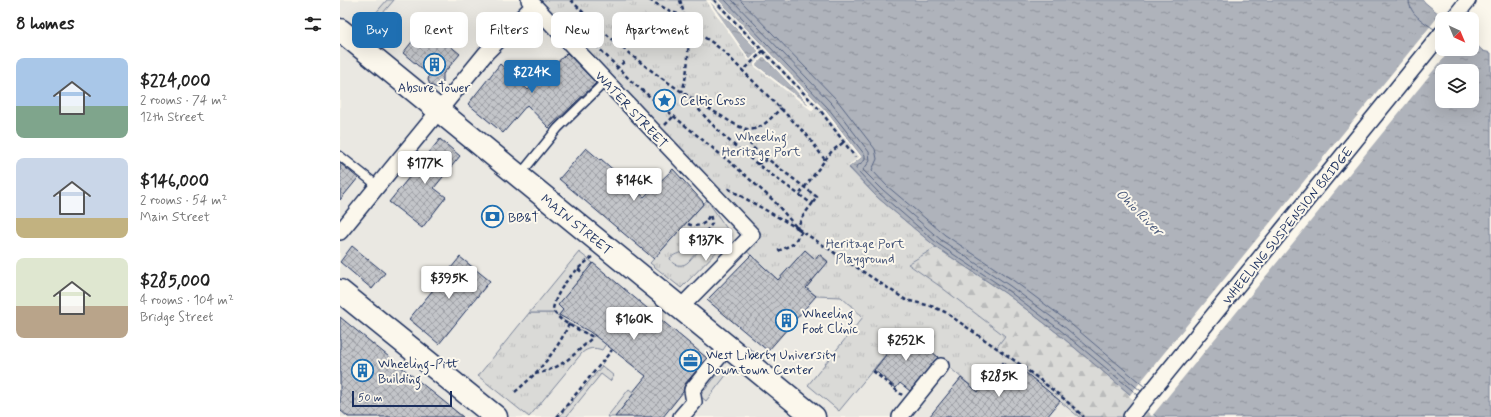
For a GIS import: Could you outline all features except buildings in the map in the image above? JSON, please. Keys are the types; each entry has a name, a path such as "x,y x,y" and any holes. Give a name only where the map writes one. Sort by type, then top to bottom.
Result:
{"main road":[{"name":"MAIN STREET","path":"340,30 814,417"},
{"path":"340,291 496,417"}],"street":[{"path":"1459,12 1468,0"},
{"path":"340,232 486,53 531,2"},
{"name":"WATER STREET","path":"531,2 752,235 680,308"},
{"name":"WHEELING SUSPENSION BRIDGE","path":"1131,417 1435,41"},
{"path":"682,417 694,402 692,390 727,347"},
{"path":"900,417 940,366"}],"lane":[{"path":"519,177 558,128 606,82"},
{"path":"340,156 378,186"}],"path":[{"path":"571,0 582,12"},
{"path":"649,0 673,12"},
{"path":"680,0 683,12"},
{"path":"714,0 820,110 856,157"},
{"path":"604,33 616,44 690,98 745,129 754,129 762,125 780,108"},
{"path":"703,36 713,43 743,70 807,135 825,160"},
{"path":"597,48 647,95 737,168 774,201 798,228"},
{"path":"682,92 687,72 688,48"},
{"path":"743,70 763,51"},
{"path":"690,98 715,128 738,150 812,204"},
{"path":"745,129 748,142 752,147 817,197 803,216 798,228"},
{"path":"799,195 832,150 844,142"},
{"path":"757,164 767,160"},
{"path":"722,185 798,228 906,300 931,306 945,312 1021,365 1063,398 1084,417"},
{"path":"686,237 696,237 707,231 712,223 710,210"},
{"path":"688,224 697,227 708,219 710,214"},
{"path":"778,251 793,244 802,231"},
{"path":"534,374 546,372 558,367 568,360 594,336 569,324 558,316 553,309 554,302 578,269 593,256"},
{"path":"578,269 584,274"},
{"path":"515,392 534,374 558,345 569,324"},
{"path":"557,417 612,350"},
{"path":"873,371 906,399"}],"shaded area":[{"path":"340,0 529,0 540,12 476,12 476,48 543,48 543,15 551,23 551,48 575,48 752,235 741,246 778,280 805,250 819,254 978,391 1002,362 1020,368 1079,417 340,417"}],"green space":[{"path":"387,0 394,0 384,12 377,12"},
{"name":"Wheeling Heritage Port","path":"529,0 719,0 825,110 862,157 849,168 877,197 936,247 1056,332 1142,404 1131,417 1079,417 1021,369 1016,374 1002,362 978,392 906,330 839,411 808,385 863,317 841,297 816,296 806,288 828,261 819,254 815,259 805,251 778,280 741,246 751,235 574,48 604,48 604,12 551,12 551,23 543,15 543,12 540,12"},
{"path":"707,200 732,236 681,288 650,263"},
{"path":"706,243 710,244 711,249 698,252 684,265 677,265 671,261 670,258 674,255"},
{"path":"936,247 1005,293 1056,332 1157,417 1083,417 1063,398 996,348 1005,336 941,287 908,264"},
{"path":"579,252 593,263 563,310 558,316 555,313 529,313"},
{"path":"529,313 555,313 565,321 593,337 595,335 606,344 602,350 591,348 582,353 529,417 478,376"},
{"path":"602,366 614,376 610,381 601,374 567,417 559,417"},
{"path":"721,370 727,374 706,401 700,396"},
{"path":"629,389 634,393 615,417 607,417"}],"water":[{"path":"708,0 758,51 750,59"},
{"name":"Ohio River","path":"719,0 1422,0 1437,12 1435,12 1435,56 1479,56 1479,47 1483,51 1491,53 1491,417 1157,417 1056,332 1005,293 936,247 877,197 849,167 862,157 825,110"},
{"path":"764,57 812,108 756,65"}],"pier":[{"path":"706,0 711,0 760,50 760,52 751,60 748,60","holes":["710,2 758,51 750,59"]},
{"path":"717,0 719,0 825,110 862,157 849,167 848,166 859,157 824,112"},
{"path":"1435,20 1435,56 1445,56 1439,64 1435,64 1435,69 1152,416 1129,396"},
{"path":"763,55 765,55 814,107 814,110 811,110 754,66 754,64","holes":["764,57 810,106 756,65"]}],"place":[{"name":"Absure Tower","path":"434,65"},
{"name":"Celtic Cross","path":"665,100"},
{"name":"BB&T","path":"493,217"},
{"name":"Wheeling Foot Clinic","path":"787,320"},
{"name":"West Liberty University Downtown Center","path":"690,361"},
{"name":"Wheeling-Pitt Building","path":"363,370"}],"park label":[{"name":"Heritage Port Playground","path":"865,250"}]}
